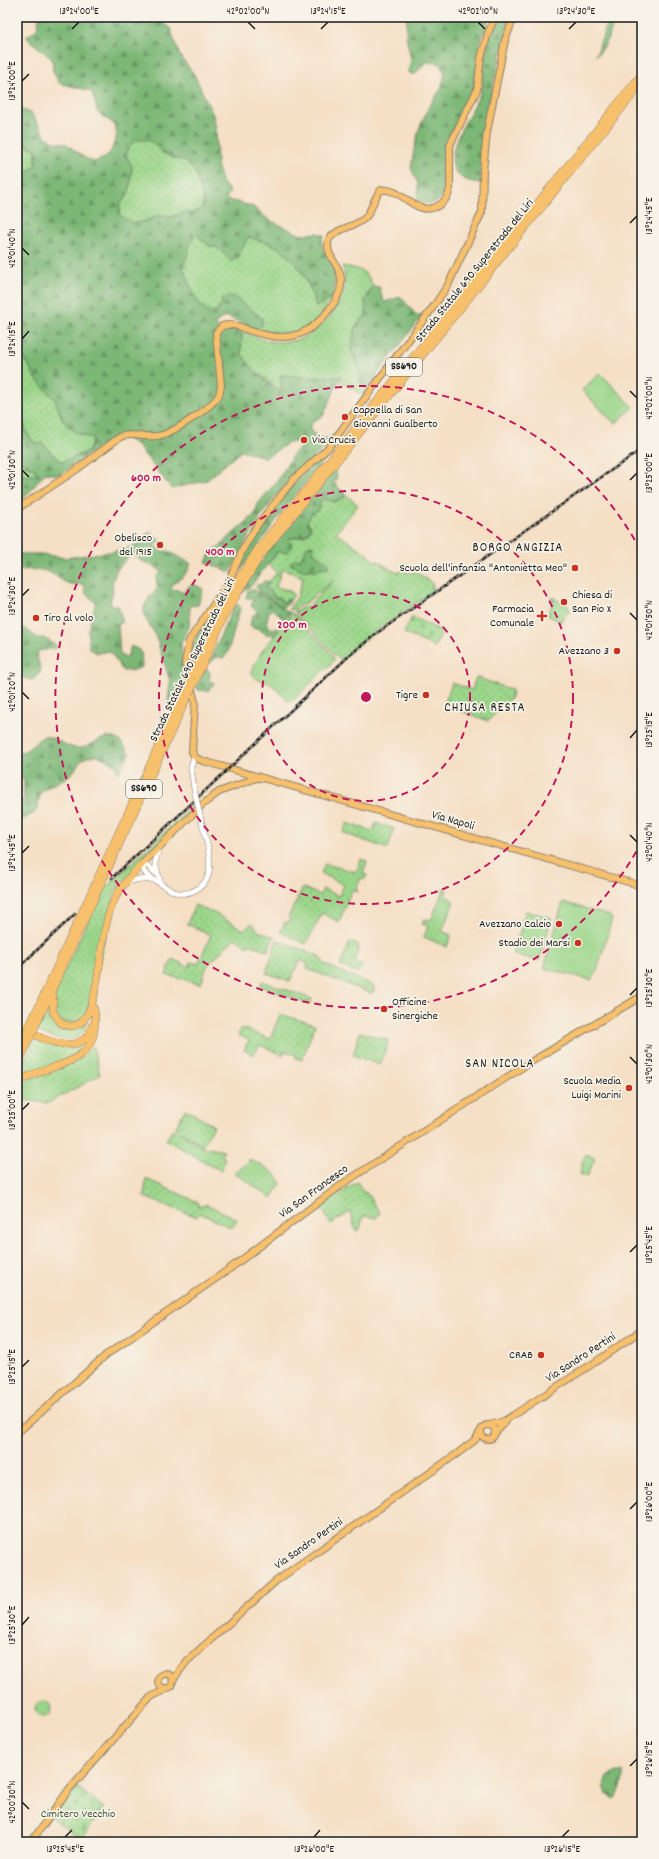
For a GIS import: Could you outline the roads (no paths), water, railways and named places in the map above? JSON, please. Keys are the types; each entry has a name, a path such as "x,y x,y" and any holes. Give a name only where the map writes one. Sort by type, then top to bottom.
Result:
{"highway":[{"name":"Strada Statale 690 Superstrada del Liri","path":"192,680 230,594 258,549 642,74"},
{"name":"Strada Statale 690 Superstrada del Liri","path":"17,1054 187,690 226,613 260,556 642,83"},
{"path":"17,1048 27,1030 54,1043 66,1044 79,1043 89,1033 102,947 113,904 126,882 142,864"},
{"name":"Strada Statale 690 Superstrada del Liri","path":"17,1067 27,1030 60,974 104,869"},
{"path":"60,974 52,1002 53,1012 57,1020 65,1025 78,1024 86,1018 93,1006"},
{"path":"17,1083 30,1074 76,1059 84,1053 90,1045 93,1035 96,1016 93,1006"}],"main road":[{"path":"17,509 76,470 120,436 127,434 147,437 167,434 195,416 216,398 220,393 221,386 216,333 222,326 235,324 260,334 274,336 302,334 314,326 336,301 342,283 340,270 329,252 329,239 337,231 356,224 365,218 376,195 381,190 393,191 420,208 432,208 444,201 449,195 450,188 450,145 477,90 481,58 488,33 495,17"},
{"path":"194,756 192,746 195,702 185,663 189,641 228,583 247,542 258,524 293,480 328,448 448,285 482,212 483,171 487,132 505,40 514,17"},
{"name":"Via Napoli","path":"194,756 203,761 642,886"},
{"path":"142,864 219,792 259,777"},
{"name":"Via San Francesco","path":"17,1433 106,1355 228,1270 344,1183 529,1063 642,996"},
{"name":"Via Sandro Pertini","path":"25,1842 32,1839 70,1788 151,1697 172,1686 173,1680 185,1663 280,1578 471,1443 483,1426 504,1421 642,1330"},
{"name":"Via Sandro Pertini","path":"471,1443 491,1438 504,1424 579,1378 642,1334"},
{"path":"490,1425 494,1428 495,1433"},
{"path":"480,1432 485,1439"},
{"path":"151,1697 160,1676 185,1663"},
{"path":"166,1674 171,1675 173,1680"},
{"path":"158,1682 161,1687 167,1689"}],"street":[{"path":"126,882 140,879 152,880 161,884 168,890 186,894 197,889 207,879 209,867 208,852 194,789 191,768 194,756"},
{"path":"161,845 155,863 161,884"},
{"path":"152,880 142,869 142,864 158,874"}],"railway":[{"path":"112,878 351,654 377,633 642,449"},
{"path":"17,969 75,914"}],"place":[{"name":"Cappella di San Giovanni Gualberto","path":"345,417"},
{"name":"Via Crucis","path":"304,440"},
{"name":"Obelisco del 1915","path":"160,545"},
{"name":"Scuola dell'infanzia \"Antonietta Meo\"","path":"575,568"},
{"name":"Chiesa di San Pio X","path":"564,602"},
{"name":"Farmacia Comunale","path":"542,616"},
{"name":"Tiro al volo","path":"36,618"},
{"name":"Avezzano 3","path":"617,651"},
{"name":"Tigre","path":"426,695"},
{"name":"Avezzano Calcio","path":"559,924"},
{"name":"Stadio dei Marsi","path":"578,943"},
{"name":"Officine Sinergiche","path":"384,1009"},
{"name":"Scuola Media Luigi Marini","path":"629,1088"},
{"name":"CRAB","path":"541,1355"}],"district":[{"name":"BORGO ANGIZIA","path":"518,548"},
{"name":"CHIUSA RESTA","path":"485,708"},
{"name":"SAN NICOLA","path":"500,1064"}],"park label":[{"name":"Cimitero Vecchio","path":"78,1814"}]}
